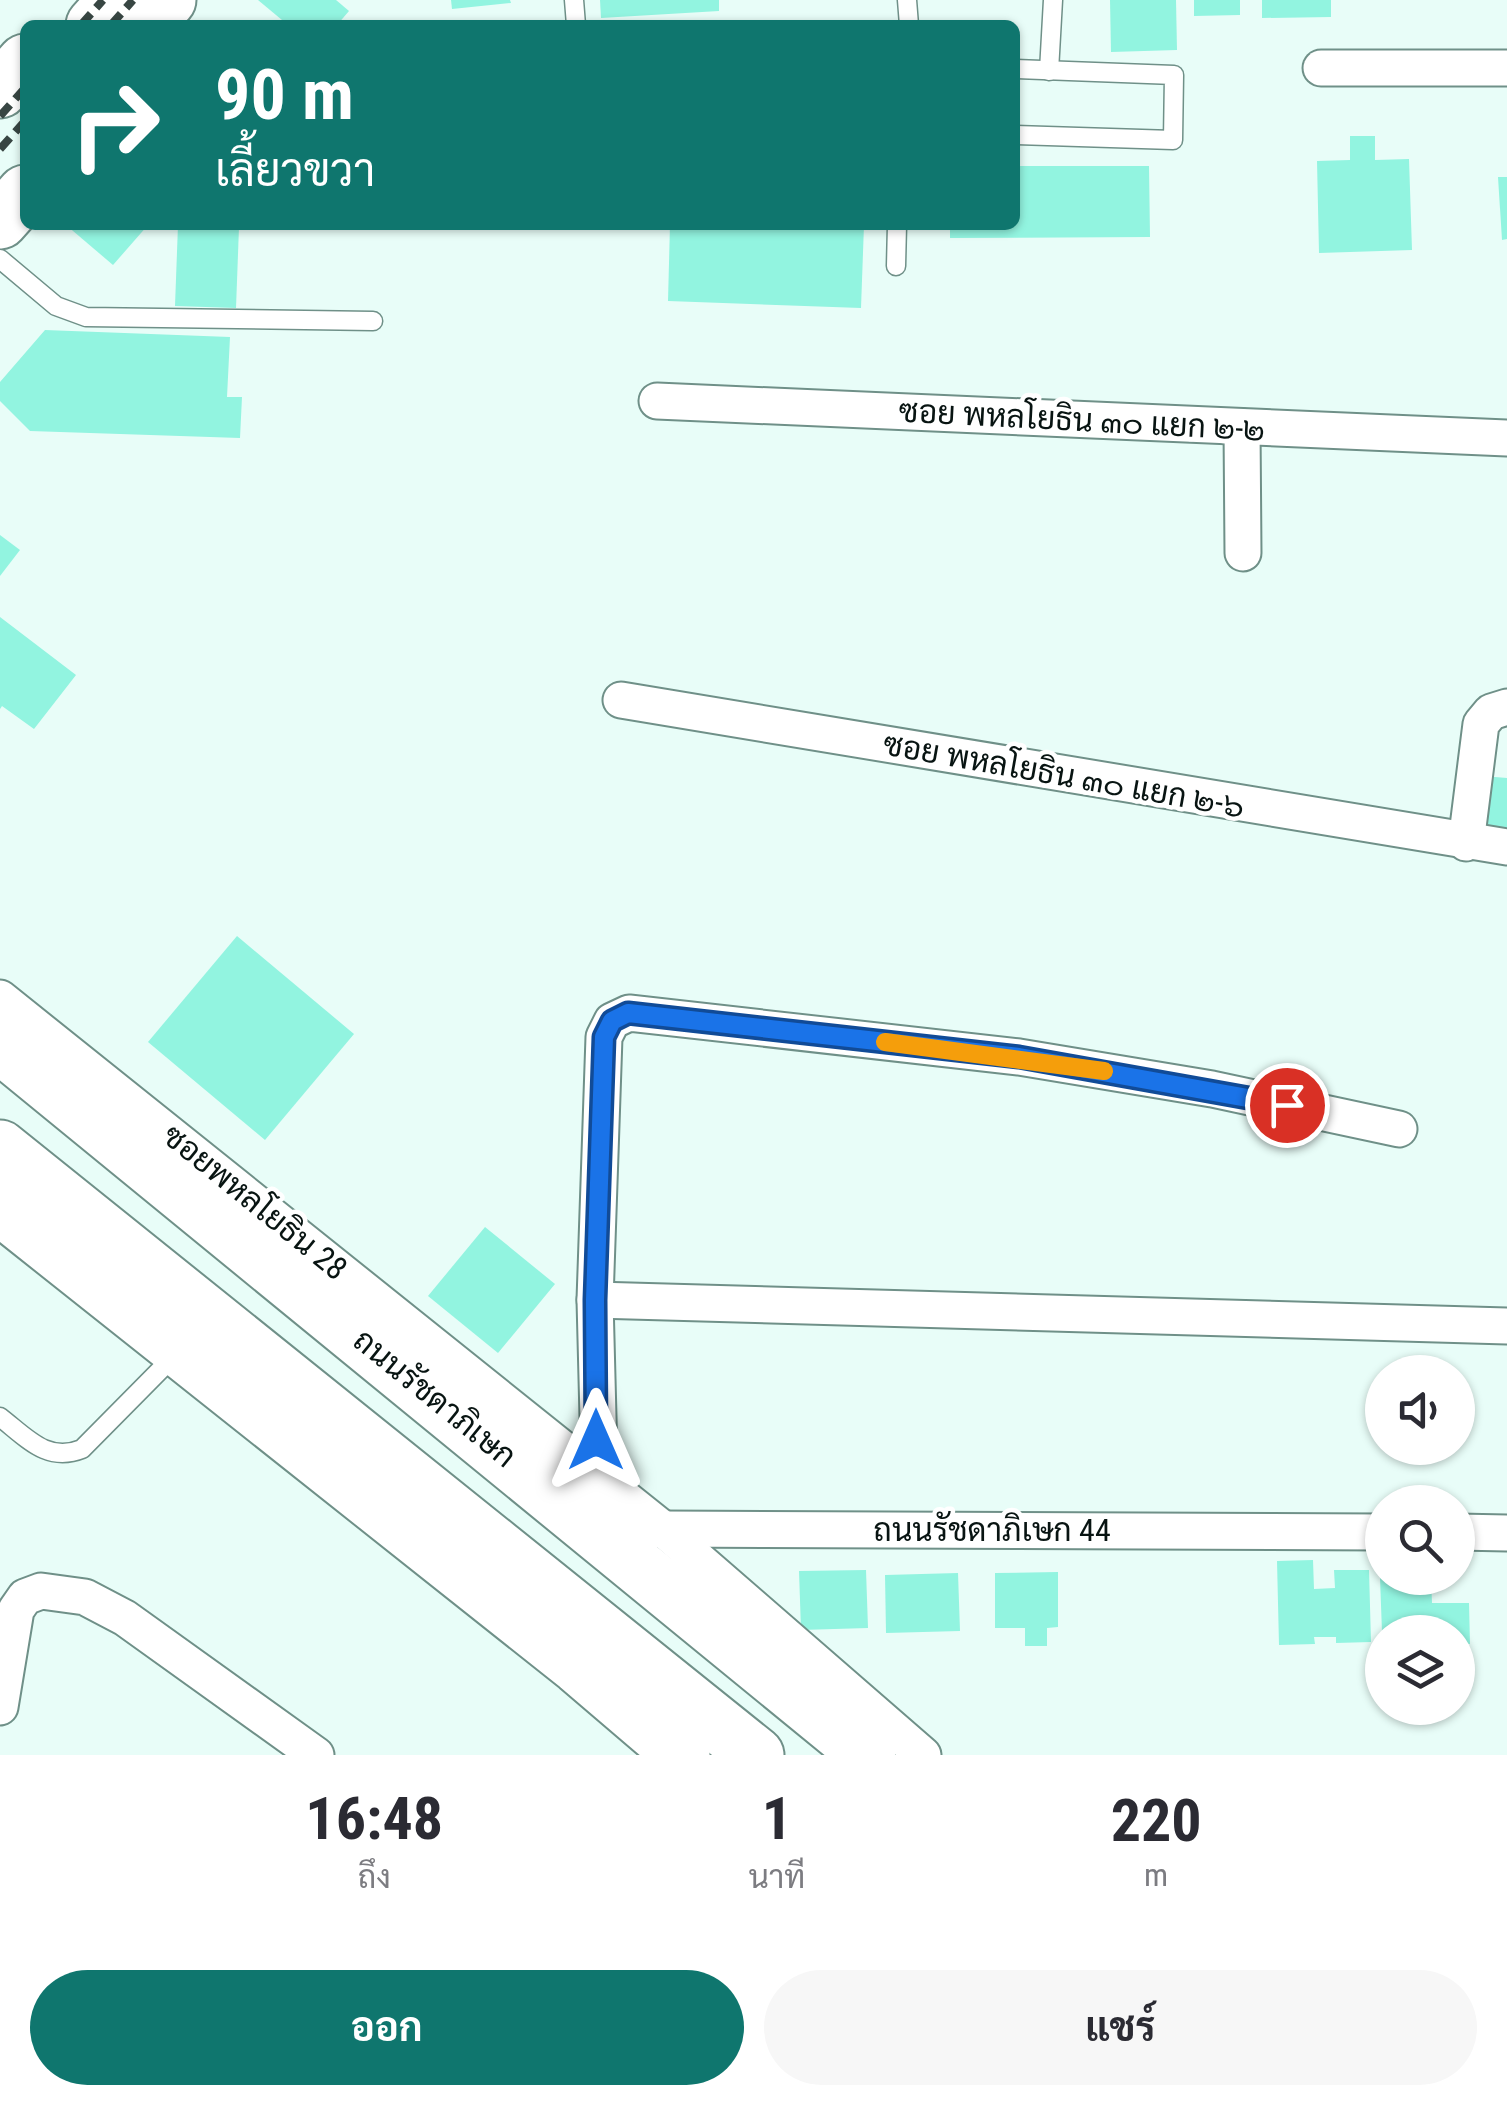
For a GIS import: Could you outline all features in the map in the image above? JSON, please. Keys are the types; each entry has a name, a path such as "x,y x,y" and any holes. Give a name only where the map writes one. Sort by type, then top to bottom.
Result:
{"main road":[{"path":"75,20 168,0"},
{"path":"180,20 198,0"},
{"path":"0,90 20,68"},
{"path":"0,130 20,108"},
{"path":"0,185 20,163"},
{"path":"0,221 20,199"},
{"name":"ถนนรัชดาภิเษก","path":"7,1065 601,1534 868,1755"},
{"name":"ถนนรัชดาภิเษก","path":"7,1065 700,1654 812,1755"},
{"path":"0,1148 756,1755"},
{"path":"0,1207 578,1666 682,1755"}],"street":[{"path":"1321,68 1507,68"},
{"name":"ซอย พหลโยธิน ๓๐ แยก ๒-๒","path":"657,401 1507,438"},
{"path":"1242,427 1242,552"},
{"name":"ซอย พหลโยธิน ๓๐ แยก ๒-๖","path":"621,700 1466,843 1507,846"},
{"path":"1466,843 1480,724 1492,712 1507,706"},
{"name":"ซอยพหลโยธิน 28","path":"0,998 664,1529 924,1755"},
{"path":"601,1534 596,1474 595,1300 604,1037 612,1021 628,1013 1019,1057 1212,1090 1400,1129"},
{"path":"595,1300 1507,1326"},
{"name":"ถนนรัชดาภิเษก 44","path":"601,1534 664,1529 1365,1532"},
{"path":"1475,1532 1507,1533"},
{"path":"0,1707 16,1610 25,1597 41,1590 85,1597 126,1618 316,1755"}],"lane":[{"path":"1049,71 1053,0"},
{"path":"1020,70 1174,75 1173,140 1020,135"},
{"path":"896,266 897,230"},
{"path":"0,258 56,306 86,317 373,322"},
{"path":"0,1417 48,1454 66,1456 82,1448 180,1350"}],"building":[{"path":"258,0 336,0 349,11 341,20 282,20"},
{"path":"451,0 510,0 511,3 452,9"},
{"path":"600,0 719,0 719,11 601,18"},
{"path":"1110,0 1176,0 1177,50 1111,52"},
{"path":"1194,0 1240,0 1240,15 1194,16"},
{"path":"1262,0 1331,0 1331,17 1262,18"},
{"path":"1350,136 1375,136 1375,160 1409,159 1412,250 1319,253 1317,161 1350,160"},
{"path":"1020,166 1149,166 1150,237 950,238 950,230 1020,230"},
{"path":"1498,177 1507,177 1507,239 1502,240"},
{"path":"72,230 144,230 113,265"},
{"path":"178,230 239,230 236,308 175,306"},
{"path":"670,230 864,230 861,308 668,301"},
{"path":"45,330 230,337 227,397 242,397 240,438 30,431 0,401 0,382"},
{"path":"0,535 20,550 0,576"},
{"path":"0,617 76,675 34,729 2,706 0,709"},
{"path":"1483,776 1507,778 1507,839 1478,836"},
{"path":"237,936 354,1034 265,1140 148,1042"},
{"path":"485,1227 555,1284 498,1353 428,1296"},
{"path":"1313,1560 1314,1589 1335,1588 1334,1570 1365,1570 1370,1615 1365,1615 1365,1642 1336,1643 1336,1637 1314,1637 1315,1644 1279,1645 1277,1561"},
{"path":"866,1570 868,1628 801,1630 799,1571"},
{"path":"1058,1572 1058,1627 1047,1628 1047,1646 1025,1646 1025,1628 995,1628 995,1573"},
{"path":"958,1573 960,1631 886,1633 885,1575"},
{"path":"1381,1595 1432,1595 1432,1603 1469,1603 1469,1615 1381,1615"}],"railway":[{"path":"85,20 103,0"},
{"path":"115,20 133,0"},
{"path":"0,116 20,94"},
{"path":"0,149 20,127"}],"slow traffic":[{"path":"885,1042 1104,1071"}],"route":[{"path":"596,1440 595,1300 604,1037 612,1021 628,1013 1019,1057 1287,1105"}]}
